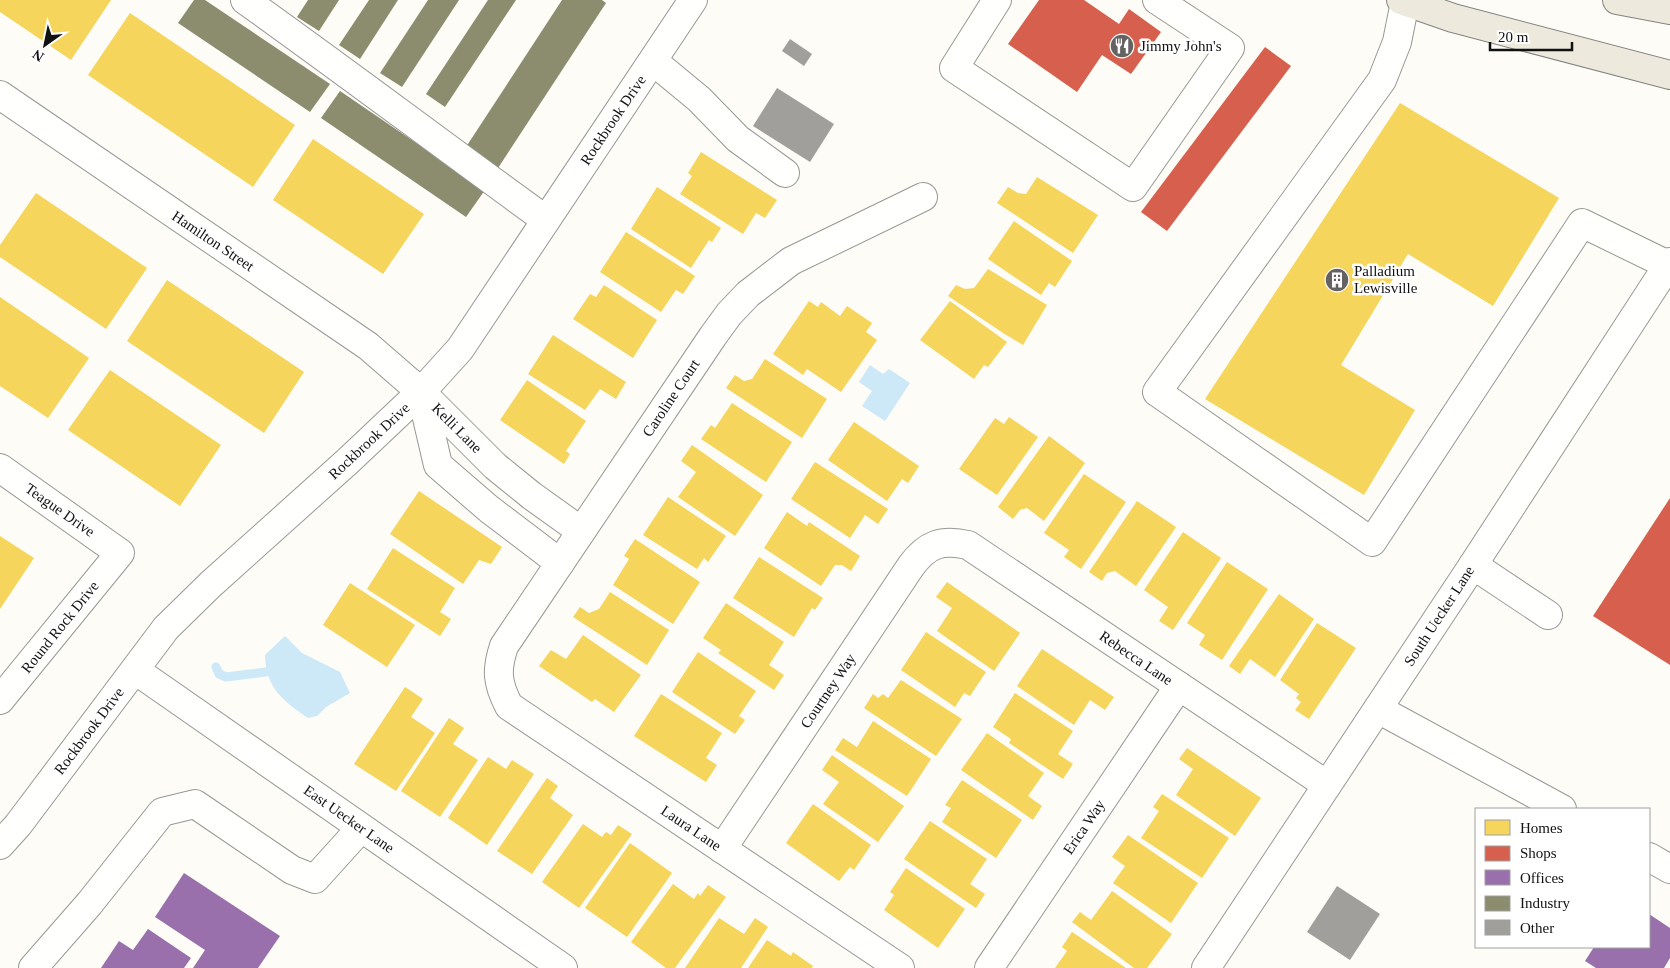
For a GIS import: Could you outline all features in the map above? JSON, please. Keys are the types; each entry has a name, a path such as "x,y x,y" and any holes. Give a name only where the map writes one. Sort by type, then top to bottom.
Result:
{"main road":[{"path":"1617,0 1670,10"},
{"path":"1403,1 1453,18 1670,75"}],"street":[{"path":"244,0 326,57 464,162 546,220"},
{"name":"Rockbrook Drive","path":"0,845 18,825 166,628 348,461 420,392 460,349 694,0"},
{"path":"997,0 954,68 1133,187 1230,48 1162,2"},
{"path":"1403,1 1397,42 1382,80 1157,392 1372,542 1582,223 1669,264"},
{"path":"653,61 699,99 738,139 785,173"},
{"name":"Hamilton Street","path":"0,95 368,346 420,392"},
{"name":"Caroline Court","path":"498,676 499,661 504,646 712,336 729,314 769,276 791,261 923,197"},
{"name":"South Uecker Lane","path":"1206,968 1473,565 1669,264"},
{"name":"Kelli Lane","path":"420,392 495,466 532,496 581,531"},
{"name":"Kelli Lane","path":"420,392 438,465 489,509 560,563"},
{"name":"Teague Drive","path":"0,468 120,553"},
{"name":"Rebecca Lane","path":"942,543 955,542 968,545 1327,785"},
{"name":"Courtney Way","path":"722,849 911,566 930,547 942,543"},
{"name":"Round Rock Drive","path":"0,700 120,553"},
{"path":"1473,565 1548,615"},
{"name":"East Uecker Lane","path":"135,670 563,968"},
{"name":"Laura Lane","path":"498,676 502,692 509,706 900,968"},
{"name":"Erica Way","path":"990,968 1178,686"},
{"path":"1378,708 1560,808"},
{"path":"33,968 89,904 162,812 195,804 292,870 315,879 361,828"},
{"path":"1650,858 1670,869"}],"water":[{"path":"870,365 883,374 889,369 910,383 885,421 862,406 872,391 859,382"},
{"path":"285,636 302,653 340,672 350,693 326,707 317,716 308,718 283,699 272,685 268,676 265,655"}],"building: Homes":[{"path":"0,0 111,0 71,60 0,12"},
{"path":"130,13 295,125 253,187 88,75"},
{"name":"Palladium Lewisville","path":"1400,103 1559,198 1493,306 1408,254 1341,365 1415,410 1364,495 1205,399"},
{"path":"313,139 424,214 383,274 273,200"},
{"path":"701,152 777,200 765,218 756,213 743,234 680,194 692,176 688,173"},
{"path":"1037,177 1098,215 1073,253 997,203 1008,187 1018,193 1026,194"},
{"path":"657,187 721,228 712,242 709,240 691,268 631,229"},
{"path":"36,193 147,268 106,329 0,257 0,245"},
{"path":"1014,221 1072,261 1055,287 1049,283 1041,295 988,259"},
{"path":"626,232 695,276 683,294 676,290 661,312 600,272"},
{"path":"988,269 1047,305 1023,345 948,296 956,285 965,289 974,288"},
{"path":"167,280 304,372 264,433 127,341"},
{"path":"604,285 657,320 633,358 573,319 590,294 596,297"},
{"path":"0,297 89,358 48,418 0,386"},
{"path":"809,301 818,307 821,302 840,316 847,306 872,323 866,332 877,340 841,392 807,369 803,375 773,354"},
{"path":"950,301 1007,342 988,367 984,365 974,379 920,340"},
{"path":"553,335 626,382 616,399 600,389 585,410 528,374"},
{"path":"765,359 827,399 802,438 726,388 735,375 744,381 752,379"},
{"path":"110,370 221,445 180,506 68,430"},
{"path":"527,380 586,421 566,451 570,454 564,464 500,420"},
{"path":"732,403 792,442 766,482 701,439 711,425 715,428"},
{"path":"1009,417 1038,437 997,495 959,469 995,418 1004,424"},
{"path":"854,422 919,466 908,483 902,479 887,501 828,460"},
{"path":"1049,436 1085,463 1044,521 1027,508 1020,510 1013,519 998,507"},
{"path":"692,445 763,495 735,536 678,497 696,472 681,461"},
{"path":"815,462 888,509 878,524 865,515 850,538 791,499"},
{"path":"1084,474 1126,502 1081,569 1064,557 1069,550 1044,533"},
{"path":"419,491 502,547 491,564 479,560 463,584 390,534"},
{"path":"668,497 726,536 708,562 704,558 697,569 643,535"},
{"path":"1137,501 1176,527 1136,586 1115,571 1107,573 1102,581 1089,572"},
{"path":"787,512 807,526 809,522 860,556 851,571 842,565 835,565 821,586 764,548"},
{"path":"1183,532 1221,558 1173,630 1159,621 1168,607 1144,590"},
{"path":"0,536 34,558 0,609"},
{"path":"635,539 700,582 673,624 613,585 629,559 624,556"},
{"path":"393,548 455,588 440,612 451,619 440,636 367,589"},
{"path":"759,557 823,598 815,610 812,608 794,637 733,598"},
{"path":"1227,562 1268,589 1222,660 1199,645 1205,635 1187,623"},
{"path":"947,582 1020,633 994,671 937,631 952,608 936,597"},
{"path":"350,583 415,625 387,667 323,625"},
{"path":"610,592 669,630 647,665 573,617 580,607 589,613 599,609"},
{"path":"1279,594 1314,619 1275,677 1250,659 1240,674 1229,666"},
{"path":"726,603 784,642 769,665 784,675 774,690 718,653 721,650 703,638"},
{"path":"1317,623 1356,648 1309,719 1295,710 1301,702 1296,698 1299,694 1280,680"},
{"path":"926,632 986,672 970,696 964,693 955,707 901,670"},
{"path":"583,635 641,675 614,712 595,699 592,702 539,666 551,650 566,659"},
{"path":"1042,649 1114,697 1105,710 1090,700 1074,725 1017,686"},
{"path":"698,652 756,691 739,716 745,720 735,734 672,692"},
{"path":"901,680 962,719 936,756 864,708 873,694 878,698 883,694 888,698"},
{"path":"405,687 423,699 411,717 435,733 396,791 354,764"},
{"path":"1015,693 1073,731 1058,754 1073,764 1063,779 1009,743 1011,739 993,727"},
{"path":"661,694 722,733 706,758 717,765 706,782 634,736"},
{"path":"449,718 464,728 453,744 478,760 440,817 401,791"},
{"path":"873,721 931,759 907,796 835,750 843,738 857,747"},
{"path":"987,733 1044,773 1028,796 1042,806 1033,820 961,770"},
{"path":"1187,748 1261,798 1235,836 1176,795 1193,769 1179,759"},
{"path":"832,755 904,806 878,842 823,804 839,782 822,770"},
{"path":"488,757 506,769 512,760 534,774 487,845 448,818"},
{"path":"547,778 558,786 550,798 573,815 532,874 497,851"},
{"path":"962,780 1022,820 996,858 942,822 951,808 945,805"},
{"path":"1162,794 1229,838 1202,878 1141,838 1159,811 1153,807"},
{"path":"813,804 871,845 854,870 850,867 839,881 786,843"},
{"path":"930,821 987,859 970,884 985,894 976,908 904,859"},
{"path":"583,824 602,837 606,832 611,835 618,825 632,834 579,908 542,882"},
{"path":"1128,835 1198,883 1171,923 1113,883 1125,866 1112,857"},
{"path":"630,843 672,873 627,937 585,908"},
{"path":"906,868 965,909 938,948 884,910 894,895 890,892"},
{"path":"673,884 694,899 698,893 700,896 708,885 726,897 675,968 666,968 631,942"},
{"path":"1112,891 1172,934 1147,968 1134,968 1072,922 1080,912 1091,920"},
{"path":"719,918 744,934 755,918 768,927 741,968 685,968"},
{"path":"1072,932 1126,968 1055,968 1067,951 1062,947"},
{"path":"767,940 791,956 793,952 813,966 812,968 748,968"}],"building: Shops":[{"path":"1039,0 1084,0 1119,24 1129,9 1161,32 1131,74 1102,55 1077,92 1008,44"},
{"path":"1265,47 1291,66 1167,231 1141,212"},
{"path":"1670,498 1670,665 1593,616"}],"building: Offices":[{"path":"184,873 280,936 258,968 193,968 205,950 155,917"},
{"path":"1650,915 1670,928 1670,958 1664,968 1596,968 1585,961 1593,948 1650,948"},
{"path":"148,929 191,958 184,968 101,968 119,941 133,950"}],"building: Industry":[{"path":"194,0 205,0 330,84 310,112 178,23"},
{"path":"308,0 339,0 319,31 297,17"},
{"path":"369,0 398,0 360,59 339,45"},
{"path":"428,0 459,0 402,87 380,73"},
{"path":"488,0 516,0 445,107 426,94"},
{"path":"562,0 602,0 606,3 498,168 466,147"},
{"path":"340,91 485,190 466,217 321,118"}],"building: Other":[{"path":"790,39 812,54 804,66 782,51"},
{"path":"777,88 834,124 810,162 753,126"},
{"path":"1337,886 1380,914 1350,960 1307,932"}],"waterway":[{"path":"216,667 219,674 226,677 266,672"}],"place":[{"name":"Jimmy John's","path":"1122,46"},
{"name":"Palladium Lewisville","path":"1337,280"}]}
